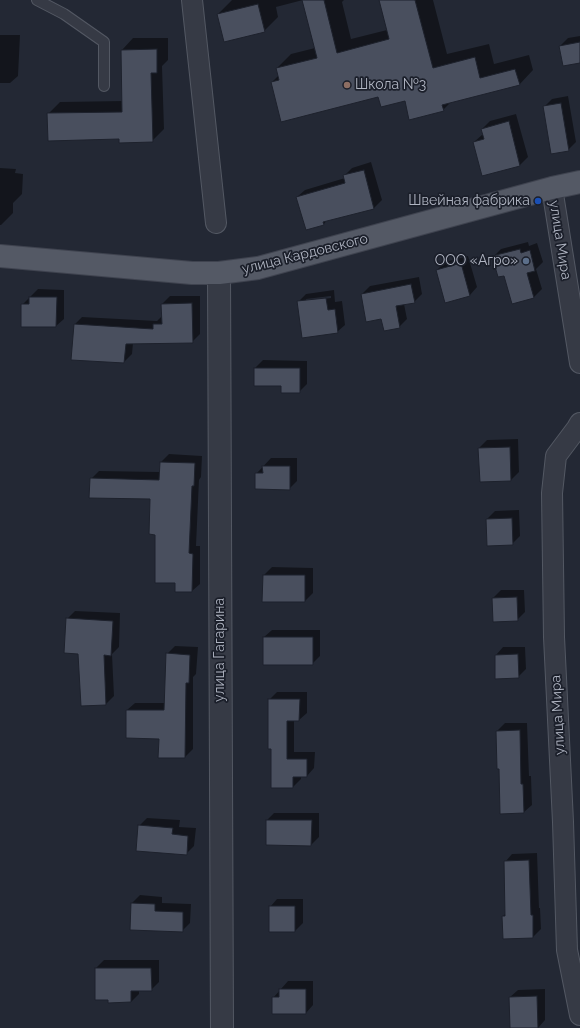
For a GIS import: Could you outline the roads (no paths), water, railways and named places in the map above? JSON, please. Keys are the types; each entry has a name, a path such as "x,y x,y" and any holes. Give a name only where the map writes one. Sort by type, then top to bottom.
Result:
{"main road":[{"name":"улица Кардовского","path":"0,256 192,273 258,268 552,188 580,182"}],"street":[{"path":"192,0 216,223"},
{"name":"улица Мира","path":"552,188 580,363"},
{"name":"улица Гагарина","path":"219,272 222,1028"},
{"name":"улица Мира","path":"580,422 556,456 552,493 554,637 563,822 567,950 580,1015"}],"lane":[{"path":"37,0 64,14 104,42 104,86"}],"place":[{"name":"Школа №3","path":"347,85"},
{"name":"Швейная фабрика","path":"538,201"},
{"name":"ООО «Агро»","path":"526,261"}]}
